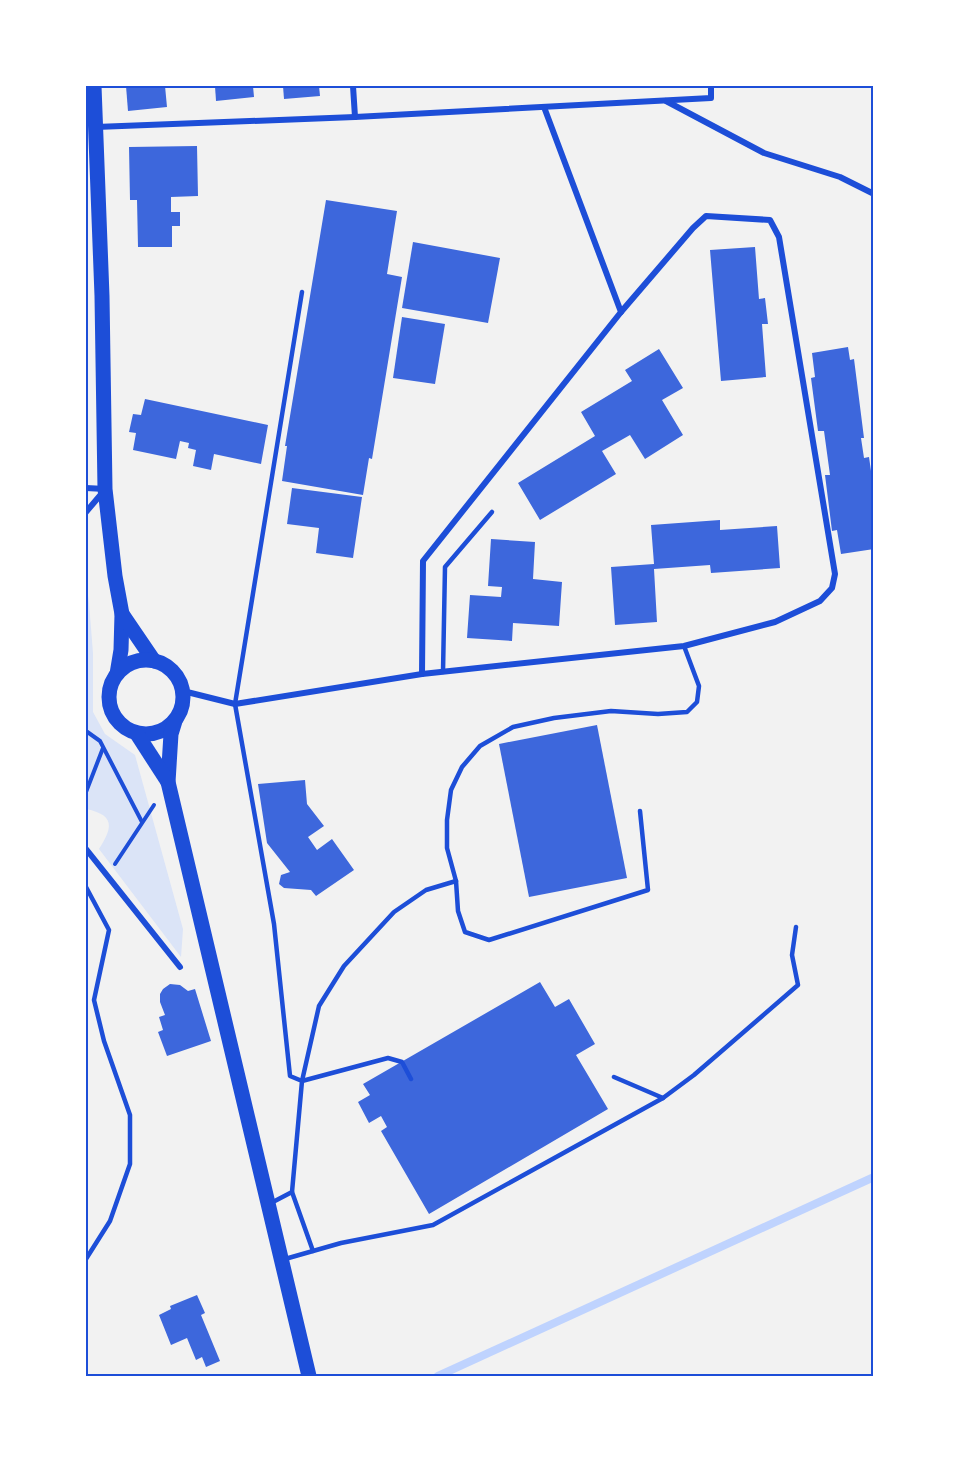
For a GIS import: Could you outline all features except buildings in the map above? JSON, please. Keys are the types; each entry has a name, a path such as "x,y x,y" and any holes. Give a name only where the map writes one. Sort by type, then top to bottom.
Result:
{"main road":[{"path":"94,86 102,296 105,489 115,576 122,614 121,650 117,674"},
{"path":"122,614 154,661"},
{"path":"175,721 162,732 153,734 136,734 125,729 110,709 111,685 117,674 137,661 154,661 170,669 181,683 182,707 171,734 168,782 309,1377"},
{"path":"136,734 168,782"}],"street":[{"path":"353,86 355,117"},
{"path":"96,127 355,117 666,101 711,98 711,86"},
{"path":"666,101 764,153 840,177 873,194"},
{"path":"544,107 621,312"},
{"path":"183,691 235,705 422,674 684,646 776,622 820,601 832,588 835,574 779,237 770,220 706,216 693,228 621,312 423,561 422,674"},
{"path":"86,488 105,489"},
{"path":"86,512 105,489"},
{"path":"86,849 106,877 180,967"}],"lane":[{"path":"302,292 235,705 274,924 290,1076 302,1081 388,1058 402,1062 411,1080"},
{"path":"443,672 445,567 492,512"},
{"path":"640,811 648,890 489,940 465,932 458,911 456,881 447,848 447,820 451,790 462,767 480,746 513,727 554,718 611,711 658,714 687,712 697,702 699,686 684,646"},
{"path":"313,1251 292,1192 302,1081 320,1006 344,966 394,912 426,890 456,881"},
{"path":"86,887 109,930 94,1000 104,1041 130,1115 130,1164 110,1221 86,1259"},
{"path":"282,1260 341,1243 433,1224 663,1098 694,1075 798,985 792,956 796,927"},
{"path":"614,1077 663,1098"},
{"path":"269,1204 292,1192"}],"path":[{"path":"86,731 100,741 142,822"},
{"path":"86,792 103,747"},
{"path":"106,877 168,782"}],"shaded area":[{"path":"86,580 93,653 93,712 105,734 135,755 183,929 181,957 99,849 109,828 107,818 86,809"}],"waterway":[{"path":"438,1376 874,1177"}]}
